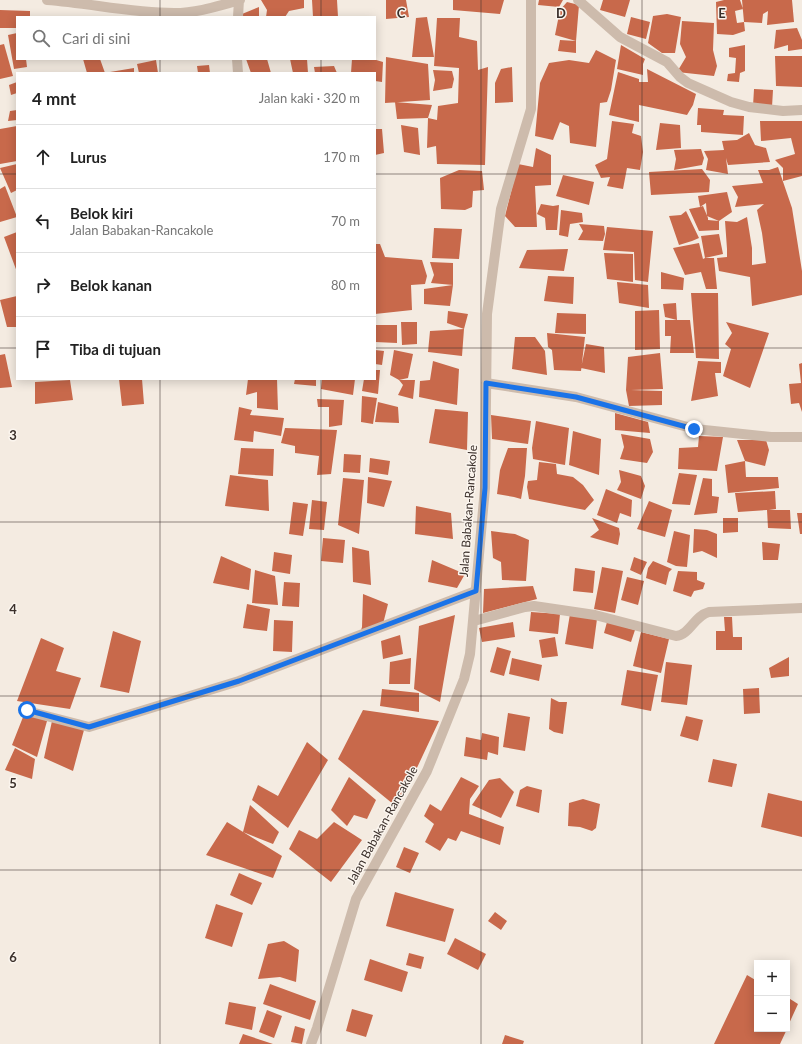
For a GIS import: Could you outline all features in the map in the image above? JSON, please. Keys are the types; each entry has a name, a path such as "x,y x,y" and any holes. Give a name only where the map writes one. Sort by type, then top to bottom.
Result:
{"street":[{"path":"47,0 113,8 174,13 206,10 239,0 238,16"},
{"name":"Jalan Babakan-Rancakole","path":"310,1044 317,1028 356,899 427,771 464,679 470,654 485,488 487,314 501,209 531,109 531,0"},
{"path":"578,0 620,37 666,62 688,83 731,102 749,107 783,112 802,110"},
{"path":"237,60 238,72"},
{"path":"486,383 576,397 694,429 771,437 802,437"},
{"path":"27,710 89,727 239,681 476,591"},
{"path":"474,621 525,607 540,606 595,616 681,636 703,614 709,612 802,608"}],"building":[{"path":"261,0 304,0 304,8 289,11 286,16 266,16 267,10"},
{"path":"312,0 337,0 338,16 313,16"},
{"path":"386,0 406,0 409,17 386,19"},
{"path":"453,0 504,0 500,14 453,10"},
{"path":"539,0 563,0 559,7 538,5"},
{"path":"603,0 630,0 625,17 600,10"},
{"path":"724,0 740,0 743,9 735,11 737,23 744,22 745,31 733,35 717,34 716,2"},
{"path":"742,0 792,0 794,22 767,25 768,11 763,14 762,23 744,22"},
{"path":"567,2 579,5 576,41 555,35 560,10"},
{"path":"259,7 259,16 242,16 242,14"},
{"path":"0,10 30,11 30,16 16,16 16,28 0,28"},
{"path":"667,14 681,17 675,53 662,53 648,43 653,16"},
{"path":"427,17 434,57 412,57 416,18"},
{"path":"631,17 650,22 646,39 627,34"},
{"path":"437,18 460,18 459,37 477,41 478,70 488,67 485,165 437,164 436,146 427,148 428,118 437,120 438,106 458,103 459,68 434,66"},
{"path":"682,21 714,23 713,50 717,66 714,76 677,72 686,57 680,44"},
{"path":"797,28 802,40 802,49 788,51 788,45 774,49 776,30"},
{"path":"16,33 16,60 26,60 27,67 14,69 8,35"},
{"path":"560,40 576,41 576,53 558,51"},
{"path":"4,44 13,76 0,79 0,45"},
{"path":"621,45 645,59 643,64 643,75 617,69"},
{"path":"745,45 745,71 740,73 739,82 727,81 728,74 735,73 736,58 729,57 729,48"},
{"path":"596,50 616,60 611,90 607,102 600,103 596,147 570,143 569,126 560,122 553,140 535,136 540,83 549,63 569,60 589,63"},
{"path":"775,56 802,56 802,87 776,86"},
{"path":"386,57 428,64 430,100 385,103"},
{"path":"83,60 100,60 105,72 87,72"},
{"path":"156,60 158,72 139,72 137,64"},
{"path":"246,60 267,60 271,72 251,72"},
{"path":"290,60 307,60 308,72 293,72"},
{"path":"352,60 376,60 383,62 382,82 376,81 376,72 351,72"},
{"path":"209,65 210,72 198,72 197,66"},
{"path":"334,66 337,72 315,72 314,67"},
{"path":"512,67 513,102 495,103 495,83 501,69"},
{"path":"134,68 134,72 110,72"},
{"path":"647,69 696,94 693,105 687,115 639,105 639,122 609,115 618,72 639,79 639,82 648,82"},
{"path":"433,70 452,71 454,79 452,88 433,91 435,80"},
{"path":"16,82 16,93 11,95 9,85"},
{"path":"754,89 773,90 772,107 753,106"},
{"path":"395,102 432,105 428,118 397,119"},
{"path":"698,108 724,110 723,115 744,116 743,135 701,132 701,125 697,125"},
{"path":"16,110 16,120 8,121 10,111"},
{"path":"612,121 634,124 632,133 641,136 643,152 640,170 627,168 623,189 607,186 610,177 601,178 595,165 607,159"},
{"path":"760,121 802,121 802,176 783,181 783,168 775,160 795,154 791,138 761,141"},
{"path":"660,123 680,125 681,148 656,150"},
{"path":"401,125 418,128 420,155 404,152"},
{"path":"16,126 16,161 0,164 0,129"},
{"path":"376,129 382,129 384,153 376,155"},
{"path":"749,133 755,145 766,148 770,162 728,165 726,158 728,174 706,170 708,159 704,151 724,150 722,141 737,140"},
{"path":"536,148 551,155 551,185 535,186 537,227 515,227 505,216 518,164 533,167"},
{"path":"701,149 704,158 702,165 674,170 676,159 674,150"},
{"path":"16,164 16,190 11,193 0,168"},
{"path":"778,167 792,208 802,271 802,295 752,306 750,277 719,271 717,258 727,257 725,221 737,222 747,217 752,248 752,265 766,263 757,210 764,204 735,207 738,197 732,186 763,183 758,170 769,170"},
{"path":"702,169 710,180 709,192 651,195 649,172"},
{"path":"459,170 482,171 484,190 473,191 472,207 465,210 441,209 440,178"},
{"path":"563,175 594,182 589,205 556,196"},
{"path":"5,186 16,217 0,222 0,189"},
{"path":"727,192 732,212 719,221 707,216 706,203 700,207 698,196"},
{"path":"541,204 553,206 559,205 557,230 546,230 545,218 537,214"},
{"path":"703,206 708,220 719,221 719,230 699,231 689,209"},
{"path":"561,210 582,213 583,222 570,224 568,237 559,235"},
{"path":"686,211 699,238 679,245 669,216 681,215"},
{"path":"579,224 604,226 605,234 603,241 578,240 583,231"},
{"path":"607,227 653,231 648,282 635,280 634,252 603,250"},
{"path":"434,228 462,229 459,259 432,258"},
{"path":"16,232 16,269 4,237"},
{"path":"719,234 723,254 705,258 701,236"},
{"path":"699,243 703,259 714,258 717,289 706,289 701,272 685,275 673,248"},
{"path":"376,244 380,244 385,257 422,260 427,276 425,284 411,285 412,310 376,314"},
{"path":"568,249 564,271 519,268 527,250"},
{"path":"604,253 633,254 633,282 607,279"},
{"path":"430,262 453,263 453,285 431,283 434,275"},
{"path":"661,272 684,278 683,290 661,289"},
{"path":"548,276 574,277 573,304 544,301"},
{"path":"617,282 648,285 649,308 619,303"},
{"path":"453,285 450,306 424,304 424,289"},
{"path":"691,293 718,293 719,359 696,358"},
{"path":"16,296 16,327 7,327 0,300"},
{"path":"676,303 677,320 665,317 663,304"},
{"path":"659,310 660,349 635,350 635,311"},
{"path":"448,311 468,314 464,329 447,323"},
{"path":"557,313 586,314 586,334 555,333"},
{"path":"665,320 690,320 694,353 670,353 671,336 665,336"},
{"path":"401,322 417,322 417,344 402,345"},
{"path":"726,322 769,333 750,388 723,376 731,349 725,344 732,333"},
{"path":"376,325 397,325 397,343 376,342"},
{"path":"464,329 462,356 428,352 430,331"},
{"path":"547,333 585,337 581,371 554,370 552,350 548,347"},
{"path":"515,337 535,337 545,351 547,375 512,369"},
{"path":"586,344 604,347 605,373 581,368"},
{"path":"376,350 384,351 382,365 376,364"},
{"path":"394,350 413,354 408,378 399,380 390,375"},
{"path":"660,353 663,389 631,390 662,391 662,405 629,406 626,390 628,357"},
{"path":"5,354 12,387 0,388 0,355"},
{"path":"433,361 459,369 457,405 419,397 420,381 430,380"},
{"path":"698,361 721,362 721,373 715,373 718,396 691,401"},
{"path":"802,363 802,412 799,403 791,404 789,384 801,383 799,364"},
{"path":"376,370 380,370 378,394 362,391 364,380 376,380"},
{"path":"70,380 73,400 35,404 35,382"},
{"path":"119,380 142,380 144,404 122,406"},
{"path":"248,380 277,380 278,410 257,408 257,392 246,395"},
{"path":"295,380 316,380 316,386 294,384"},
{"path":"322,380 355,380 353,395 321,389"},
{"path":"399,380 415,380 413,399 398,395 403,385"},
{"path":"362,396 377,398 373,424 361,422"},
{"path":"317,399 344,400 342,425 329,427 329,407 318,407"},
{"path":"378,402 398,407 399,423 375,422"},
{"path":"239,407 252,410 250,415 284,418 281,436 254,431 253,442 234,440"},
{"path":"435,409 468,412 467,450 429,443"},
{"path":"615,413 648,422 650,433 615,430"},
{"path":"491,415 531,421 528,444 492,439"},
{"path":"536,421 569,428 565,465 533,459 532,448"},
{"path":"285,428 337,430 331,474 317,475 319,456 295,453 295,446 281,443"},
{"path":"573,431 601,439 599,475 569,465"},
{"path":"621,434 650,439 653,452 647,463 620,459 624,447"},
{"path":"699,436 723,437 717,471 678,469 679,448 698,447"},
{"path":"737,440 766,440 769,450 765,466 745,461"},
{"path":"241,448 274,449 273,476 238,474"},
{"path":"508,448 527,448 525,476 521,499 497,494 500,470"},
{"path":"344,454 361,455 360,473 343,472"},
{"path":"370,458 390,461 388,475 369,472"},
{"path":"745,461 746,477 778,477 779,488 728,493 725,465"},
{"path":"539,462 556,464 557,474 573,477 583,485 594,500 585,510 529,499 527,487 528,481 537,480"},
{"path":"619,470 641,476 645,486 641,499 617,490 621,482"},
{"path":"679,473 697,475 690,505 672,504"},
{"path":"230,475 268,480 269,511 225,506"},
{"path":"368,477 392,481 384,507 367,503"},
{"path":"343,478 364,480 359,534 338,525"},
{"path":"703,478 712,479 712,496 719,497 717,513 694,515"},
{"path":"606,489 632,500 631,517 620,513 617,523 597,515"},
{"path":"775,491 776,509 769,510 790,510 791,529 768,528 767,510 738,512 735,493"},
{"path":"312,500 327,502 324,530 309,529"},
{"path":"649,501 672,510 665,537 637,529"},
{"path":"293,502 308,504 303,536 289,534"},
{"path":"416,506 451,513 453,539 415,534"},
{"path":"797,513 802,513 802,534 800,534"},
{"path":"592,518 619,528 620,534 618,545 590,537 599,530"},
{"path":"723,518 738,518 738,532 723,533"},
{"path":"694,529 707,530 717,534 717,558 702,551 693,553"},
{"path":"491,531 515,534 529,540 526,581 502,580 501,562 493,558"},
{"path":"674,531 690,535 687,567 676,566 667,562"},
{"path":"323,538 345,540 343,563 321,561"},
{"path":"762,542 780,544 778,560 763,560"},
{"path":"352,547 369,551 371,585 353,582"},
{"path":"274,552 292,555 290,574 272,571"},
{"path":"221,556 251,569 249,590 213,583"},
{"path":"634,557 647,562 641,575 630,570"},
{"path":"432,560 465,574 457,588 428,582"},
{"path":"653,561 672,569 669,572 666,585 646,578 648,568"},
{"path":"602,567 623,571 615,613 594,609"},
{"path":"575,568 595,571 593,593 573,591"},
{"path":"255,570 275,576 278,605 252,603"},
{"path":"678,571 697,572 697,580 705,583 703,589 694,591 691,597 673,591"},
{"path":"627,577 644,581 638,605 621,600"},
{"path":"284,582 300,583 299,607 282,606"},
{"path":"533,586 537,599 483,613 484,589"},
{"path":"363,594 388,604 383,624 360,633 362,627"},
{"path":"247,604 270,609 267,631 243,628"},
{"path":"531,612 560,614 558,634 529,631"},
{"path":"570,614 597,619 593,649 565,644"},
{"path":"455,615 440,702 414,689 419,626"},
{"path":"724,617 732,617 733,637 742,637 742,650 716,650 716,631 725,631"},
{"path":"274,620 293,621 292,652 273,651"},
{"path":"513,622 515,637 482,642 479,628"},
{"path":"607,622 635,630 631,642 604,633"},
{"path":"113,631 141,641 129,693 100,687"},
{"path":"641,632 669,639 661,673 633,666"},
{"path":"400,635 403,654 383,659 381,641"},
{"path":"555,637 558,656 542,658 539,640"},
{"path":"41,638 64,648 56,671 81,678 70,709 17,701"},
{"path":"497,647 511,651 504,676 490,672"},
{"path":"789,657 789,676 771,678 769,668"},
{"path":"411,658 410,684 389,684 390,662"},
{"path":"512,658 542,665 539,681 509,674"},
{"path":"666,662 692,665 687,705 661,702"},
{"path":"627,670 658,675 651,711 621,705"},
{"path":"759,688 760,713 744,714 743,689"},
{"path":"382,689 419,693 419,712 380,706"},
{"path":"551,698 559,702 567,702 563,734 549,729"},
{"path":"363,710 439,721 398,808 338,759"},
{"path":"25,712 47,721 37,757 12,745"},
{"path":"508,713 530,717 525,751 503,747"},
{"path":"686,716 703,720 698,741 680,736"},
{"path":"52,721 84,730 73,771 44,758"},
{"path":"482,733 499,737 498,755 488,752 487,760 464,756 466,737 481,740"},
{"path":"307,742 328,760 288,828 252,800 258,785 278,796"},
{"path":"15,748 35,759 32,779 5,770"},
{"path":"713,759 737,764 732,787 708,782"},
{"path":"349,777 376,800 367,819 354,815 347,826 331,810"},
{"path":"461,777 479,786 470,799 469,814 504,827 500,845 461,831 456,841 448,838 440,851 425,842 434,824 424,816 430,804 441,811"},
{"path":"500,778 514,792 501,818 472,805 489,780"},
{"path":"527,786 542,790 539,813 516,806 520,790"},
{"path":"768,793 802,801 802,837 761,827"},
{"path":"583,799 600,804 596,828 592,831 580,827 568,826 569,803"},
{"path":"250,805 279,832 273,844 243,832"},
{"path":"227,822 282,856 273,878 206,855"},
{"path":"334,822 362,840 331,882 289,849 299,830 317,839"},
{"path":"404,847 419,853 410,873 396,867"},
{"path":"239,873 262,883 252,905 230,895"},
{"path":"395,892 454,909 445,942 386,926"},
{"path":"216,904 243,913 232,947 205,938"},
{"path":"495,912 507,921 501,930 488,921"},
{"path":"455,938 486,954 478,970 447,954"},
{"path":"284,941 299,950 296,982 280,977 258,979 268,944"},
{"path":"409,953 424,957 421,969 406,965"},
{"path":"370,959 408,972 402,992 364,980"},
{"path":"747,975 754,979 754,1032 786,1032 780,1044 714,1044"},
{"path":"270,984 316,1001 310,1020 263,1004"},
{"path":"790,999 798,1004 790,1021"},
{"path":"229,1002 256,1007 252,1030 225,1024"},
{"path":"352,1009 373,1015 366,1037 346,1031"},
{"path":"267,1010 282,1016 274,1038 259,1032"},
{"path":"295,1026 305,1029 302,1044 291,1042"},
{"path":"243,1034 273,1044 239,1044"},
{"path":"505,1035 524,1041 523,1044 502,1044"}],"route":[{"path":"27,710 89,727 239,681 476,591 485,488 486,383 576,397 694,429"}]}
